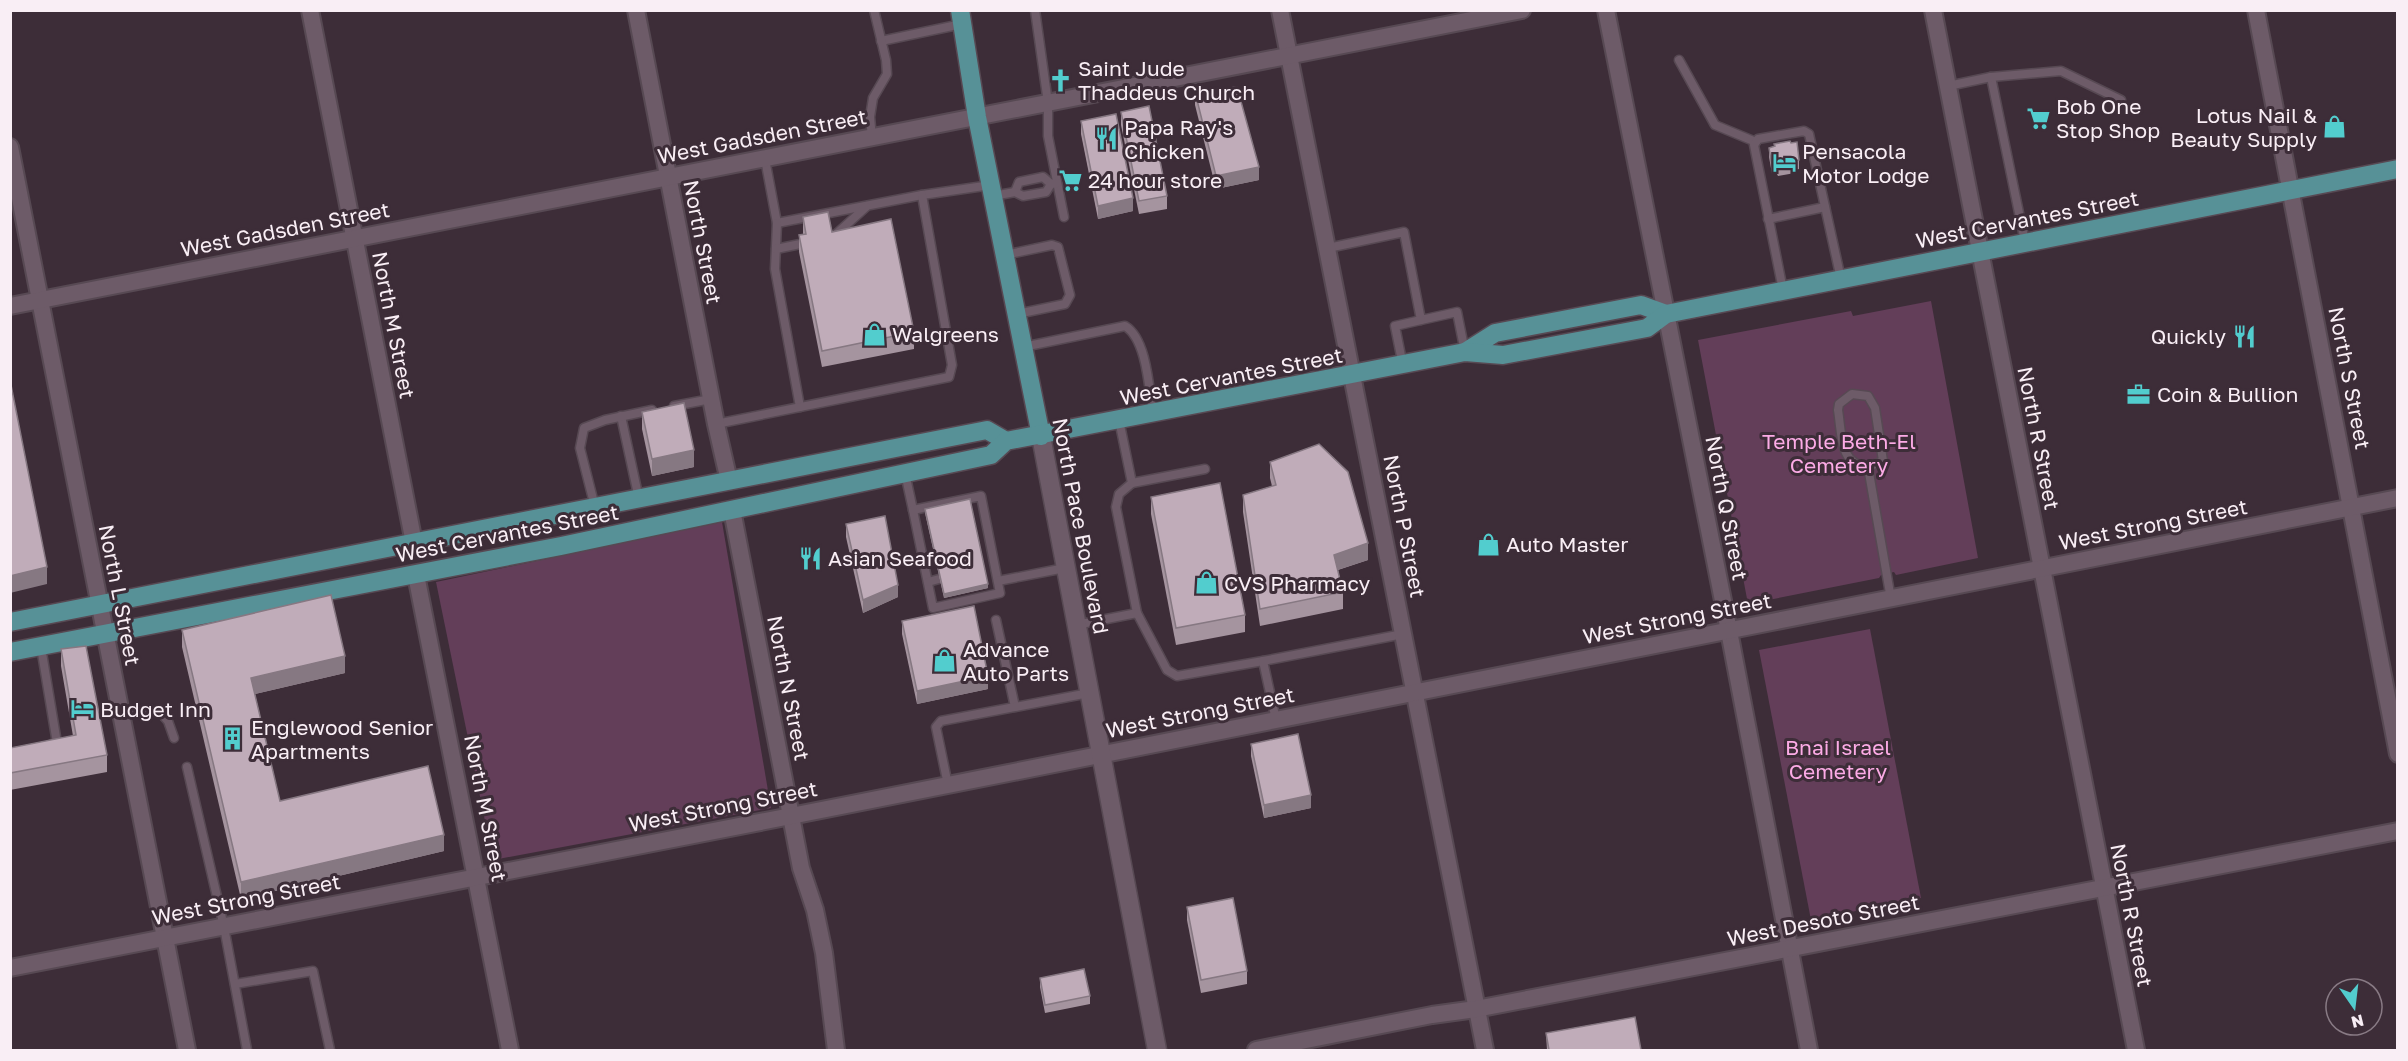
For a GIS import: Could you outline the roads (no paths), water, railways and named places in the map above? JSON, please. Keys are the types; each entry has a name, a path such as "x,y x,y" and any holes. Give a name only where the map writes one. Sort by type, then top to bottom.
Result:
{"main road":[{"name":"North Pace Boulevard","path":"961,17 977,117 1041,436 1157,1050"},
{"name":"West Cervantes Street","path":"10,652 416,575 732,510 991,454 1006,441 1403,366 1465,352 1503,355 1647,328 1666,314 2397,169"},
{"name":"West Cervantes Street","path":"10,622 987,430 1006,441"}],"street":[{"name":"North M Street","path":"310,10 414,543"},
{"name":"North Street","path":"636,10 729,481"},
{"name":"North P Street","path":"1280,10 1485,1050"},
{"name":"West Gadsden Street","path":"10,306 1522,10"},
{"name":"North Q Street","path":"1606,10 1809,1050"},
{"name":"North R Street","path":"1934,10 2136,1050"},
{"name":"North S Street","path":"2256,10 2397,754"},
{"name":"North L Street","path":"10,147 187,1050"},
{"name":"West Strong Street","path":"10,968 2041,570 2397,498"},
{"name":"North N Street","path":"732,510 801,868 815,910 824,953 831,1027 836,1050"},
{"name":"North M Street","path":"416,575 510,1050"},
{"name":"West Desoto Street","path":"1256,1050 1432,1015 1476,1009 1790,950 2397,831"}],"lane":[{"path":"872,138 870,117 873,98 887,74 874,10"},
{"path":"1035,10 1048,103 1048,136 1054,184 1064,217"},
{"path":"881,40 961,17"},
{"path":"1680,60 1715,125 1756,142"},
{"path":"1948,86 1991,77 2061,71 2121,100"},
{"path":"1991,77 2025,242"},
{"path":"1783,290 1754,145 1758,140 1804,131 1809,134 1840,279"},
{"path":"765,159 777,223 775,269 800,406"},
{"path":"1015,192 1019,182 1043,177 1054,184"},
{"path":"777,223 922,195 992,191 1015,192 1023,196 1046,192 1054,184"},
{"path":"716,424 949,377 952,365 922,195"},
{"path":"830,237 836,236 866,207"},
{"path":"1768,219 1825,207"},
{"path":"1328,248 1404,232 1421,320"},
{"path":"776,249 805,243"},
{"path":"1004,255 1052,245 1058,247 1070,295 1065,304 1017,315"},
{"path":"1403,366 1395,326 1456,312 1465,352"},
{"path":"1023,347 1125,326 1132,330 1141,346 1154,414"},
{"path":"1852,394 1868,396 1875,408 1883,461 1868,467 1857,466 1848,460 1845,452 1838,410 1839,404 1852,394"},
{"path":"595,508 580,448 584,428 621,416 711,399"},
{"path":"621,416 639,499"},
{"path":"1119,420 1132,483"},
{"path":"1868,467 1891,599"},
{"path":"1205,469 1132,483 1119,494 1116,507 1137,613 1167,670 1172,675 1263,661 1403,634"},
{"path":"905,473 933,608 1000,593 981,496 913,510"},
{"path":"974,525 986,522"},
{"path":"918,536 930,534"},
{"path":"979,546 990,544"},
{"path":"923,558 934,556"},
{"path":"984,570 995,568"},
{"path":"998,581 1065,568"},
{"path":"928,582 939,579"},
{"path":"1076,625 1137,613"},
{"path":"996,620 1015,707"},
{"path":"41,646 57,743 45,746"},
{"path":"1263,661 1276,720"},
{"path":"948,785 936,727 941,722 1089,693"},
{"path":"120,710 159,711 168,721 174,738"},
{"path":"187,767 224,927 247,1050"},
{"path":"235,984 314,971 330,1050"}],"place":[{"name":"Saint Jude Thaddeus Church","path":"1060,80"},
{"name":"Bob One Stop Shop","path":"2038,118"},
{"name":"Lotus Nail & Beauty Supply","path":"2335,127"},
{"name":"Papa Ray's Chicken","path":"1106,139"},
{"name":"Pensacola Motor Lodge","path":"1784,163"},
{"name":"24 hour store","path":"1070,180"},
{"name":"Walgreens","path":"874,334"},
{"name":"Quickly","path":"2244,336"},
{"name":"Coin & Bullion","path":"2139,394"},
{"name":"Auto Master","path":"1488,544"},
{"name":"Asian Seafood","path":"810,558"},
{"name":"CVS Pharmacy","path":"1206,583"},
{"name":"Advance Auto Parts","path":"945,661"},
{"name":"Budget Inn","path":"82,709"},
{"name":"Englewood Senior Apartments","path":"233,739"}],"park label":[{"name":"Temple Beth-El Cemetery","path":"1839,453"},
{"name":"Bnai Israel Cemetery","path":"1838,759"}]}
